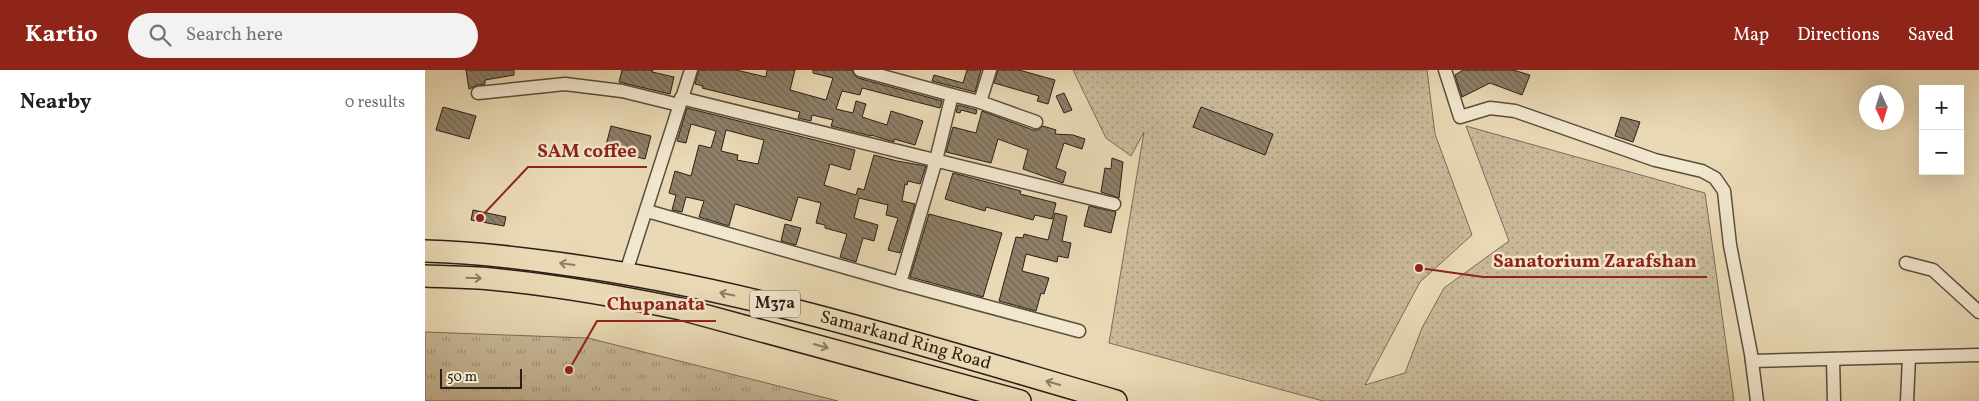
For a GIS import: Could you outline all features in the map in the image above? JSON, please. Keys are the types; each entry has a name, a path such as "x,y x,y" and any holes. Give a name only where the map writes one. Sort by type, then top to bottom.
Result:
{"highway":[{"name":"Samarkand Ring Road","path":"425,251 479,254 626,272 789,307 1116,401"},
{"name":"Samarkand Ring Road","path":"425,276 490,279 632,298 779,335 1020,401"},
{"path":"779,335 793,334 800,326 799,315 789,307"}],"street":[{"path":"626,272 691,70"},
{"path":"860,70 980,102 1036,122"},
{"path":"980,102 990,70"},
{"path":"1445,70 1460,117 1490,108 1515,111 1655,160 1702,171 1715,178 1723,191 1730,245 1752,361 1757,401"},
{"path":"478,93 565,84 623,91 680,102 936,160 1114,204"},
{"path":"900,282 936,160 952,95"},
{"path":"647,211 1079,331"},
{"path":"1906,263 1933,270 1979,312"},
{"path":"1752,361 1979,355"},
{"path":"1907,401 1909,357"},
{"path":"1833,359 1834,401"}],"green space":[{"path":"1073,70 1427,70 1435,134 1472,235 1420,282 1365,385 1405,373 1422,328 1444,288 1509,241 1466,126 1705,193 1734,401 1323,401 1109,343 1144,132 1131,156 1106,138"},
{"path":"425,332 588,338 838,401 425,401"}],"building":[{"path":"466,70 514,70 514,75 485,80 485,84 469,89"},
{"path":"622,70 653,70 652,72 674,77 670,94 619,82"},
{"path":"699,70 736,70 766,77 767,70 795,70 790,90 826,100 833,78 813,73 813,70 852,70 858,78 942,101 940,108 862,88 860,95 842,91 836,109 853,113 856,101 866,104 862,117 887,125 891,111 923,121 915,145 894,139 894,142 831,126 833,120 812,115 811,121 798,118 800,112 702,88 703,86 695,84"},
{"path":"967,70 981,70 975,92 932,81 934,75 963,83"},
{"path":"998,70 1019,70 1055,80 1048,104 1037,101 1039,96 994,83"},
{"path":"1463,70 1513,70 1530,75 1522,95 1490,83 1462,97 1455,75"},
{"path":"1064,93 1072,110 1064,113 1056,96"},
{"path":"958,105 977,110 976,114 961,110 960,113 956,112"},
{"path":"443,107 476,116 469,139 436,130"},
{"path":"1201,107 1273,134 1265,155 1193,127"},
{"path":"687,108 855,150 850,170 830,164 824,185 856,195 858,188 864,190 874,155 926,166 920,184 908,181 907,185 905,184 902,201 915,204 900,253 888,250 898,218 886,215 888,205 859,198 854,218 878,225 874,241 863,238 856,262 840,257 847,234 825,228 825,225 816,223 821,203 798,197 791,221 735,204 729,226 699,217 704,201 686,197 682,212 672,210 676,195 669,193 675,171 691,176 699,145 711,148 716,131 691,124 686,143 677,141","holes":["726,130 764,140 758,164 737,160 738,155 721,151"]},
{"path":"982,111 1033,130 1038,130 1043,126 1056,130 1055,134 1073,135 1085,139 1082,149 1064,143 1056,168 1066,172 1063,183 1023,169 1028,150 998,139 991,163 946,152 953,127 976,133"},
{"path":"1621,117 1640,122 1633,142 1615,136"},
{"path":"611,126 651,136 645,159 605,149"},
{"path":"1112,158 1123,162 1119,198 1101,192 1105,168 1111,169"},
{"path":"953,173 1021,191 1020,194 1056,203 1052,219 1035,215 1033,220 986,207 985,211 945,199"},
{"path":"1089,206 1116,212 1111,233 1084,226"},
{"path":"473,210 506,217 504,226 471,220"},
{"path":"1055,213 1067,216 1062,241 1071,243 1068,258 1058,256 1057,262 1026,254 1022,271 1049,278 1044,294 1041,293 1036,311 999,301 1016,237 1023,238 1024,234 1048,240"},
{"path":"929,214 1002,233 983,297 910,277"},
{"path":"785,224 801,228 796,245 781,241"}],"place":[{"name":"SAM coffee","path":"480,218"},
{"name":"Sanatorium Zarafshan","path":"1419,268"},
{"name":"Chupanata","path":"569,370"}]}
